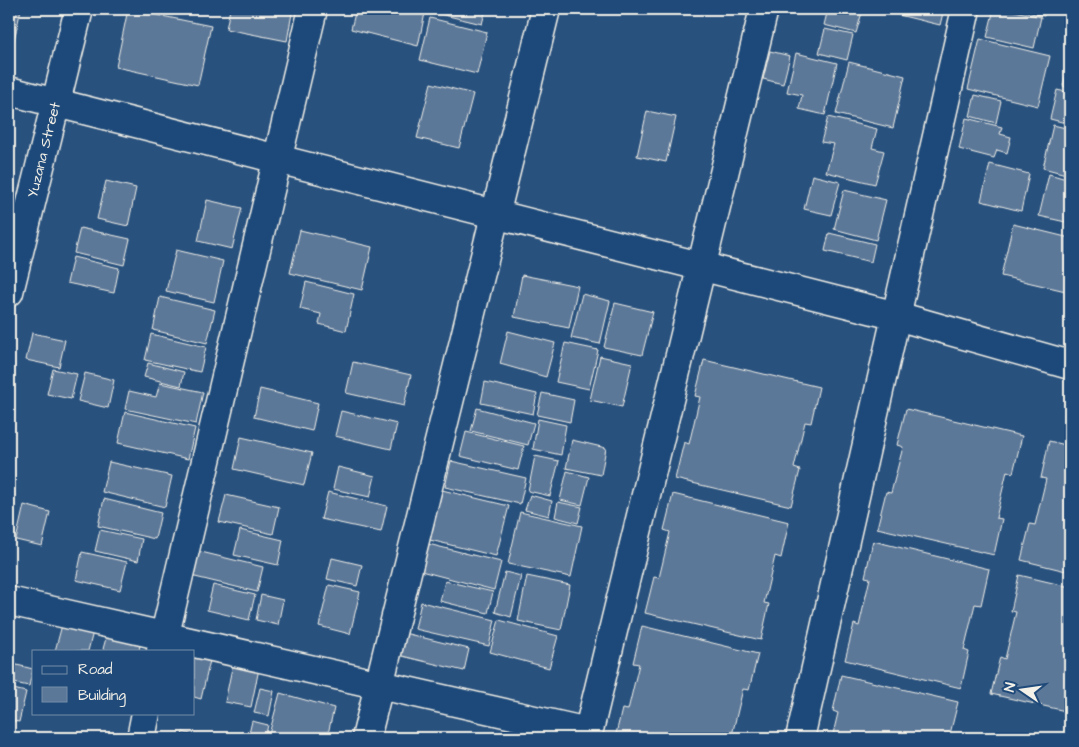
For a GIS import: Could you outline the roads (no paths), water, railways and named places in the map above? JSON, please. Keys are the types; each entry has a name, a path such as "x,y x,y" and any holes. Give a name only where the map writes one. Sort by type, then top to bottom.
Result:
{"street":[{"name":"Yuzana Street","path":"9,292 79,9"},
{"path":"163,643 313,9"},
{"path":"366,738 546,9"},
{"path":"9,601 163,643 380,685 587,735 764,9"},
{"path":"800,738 966,9"},
{"path":"9,91 897,316 1070,365"},
{"path":"140,738 146,714"}]}
